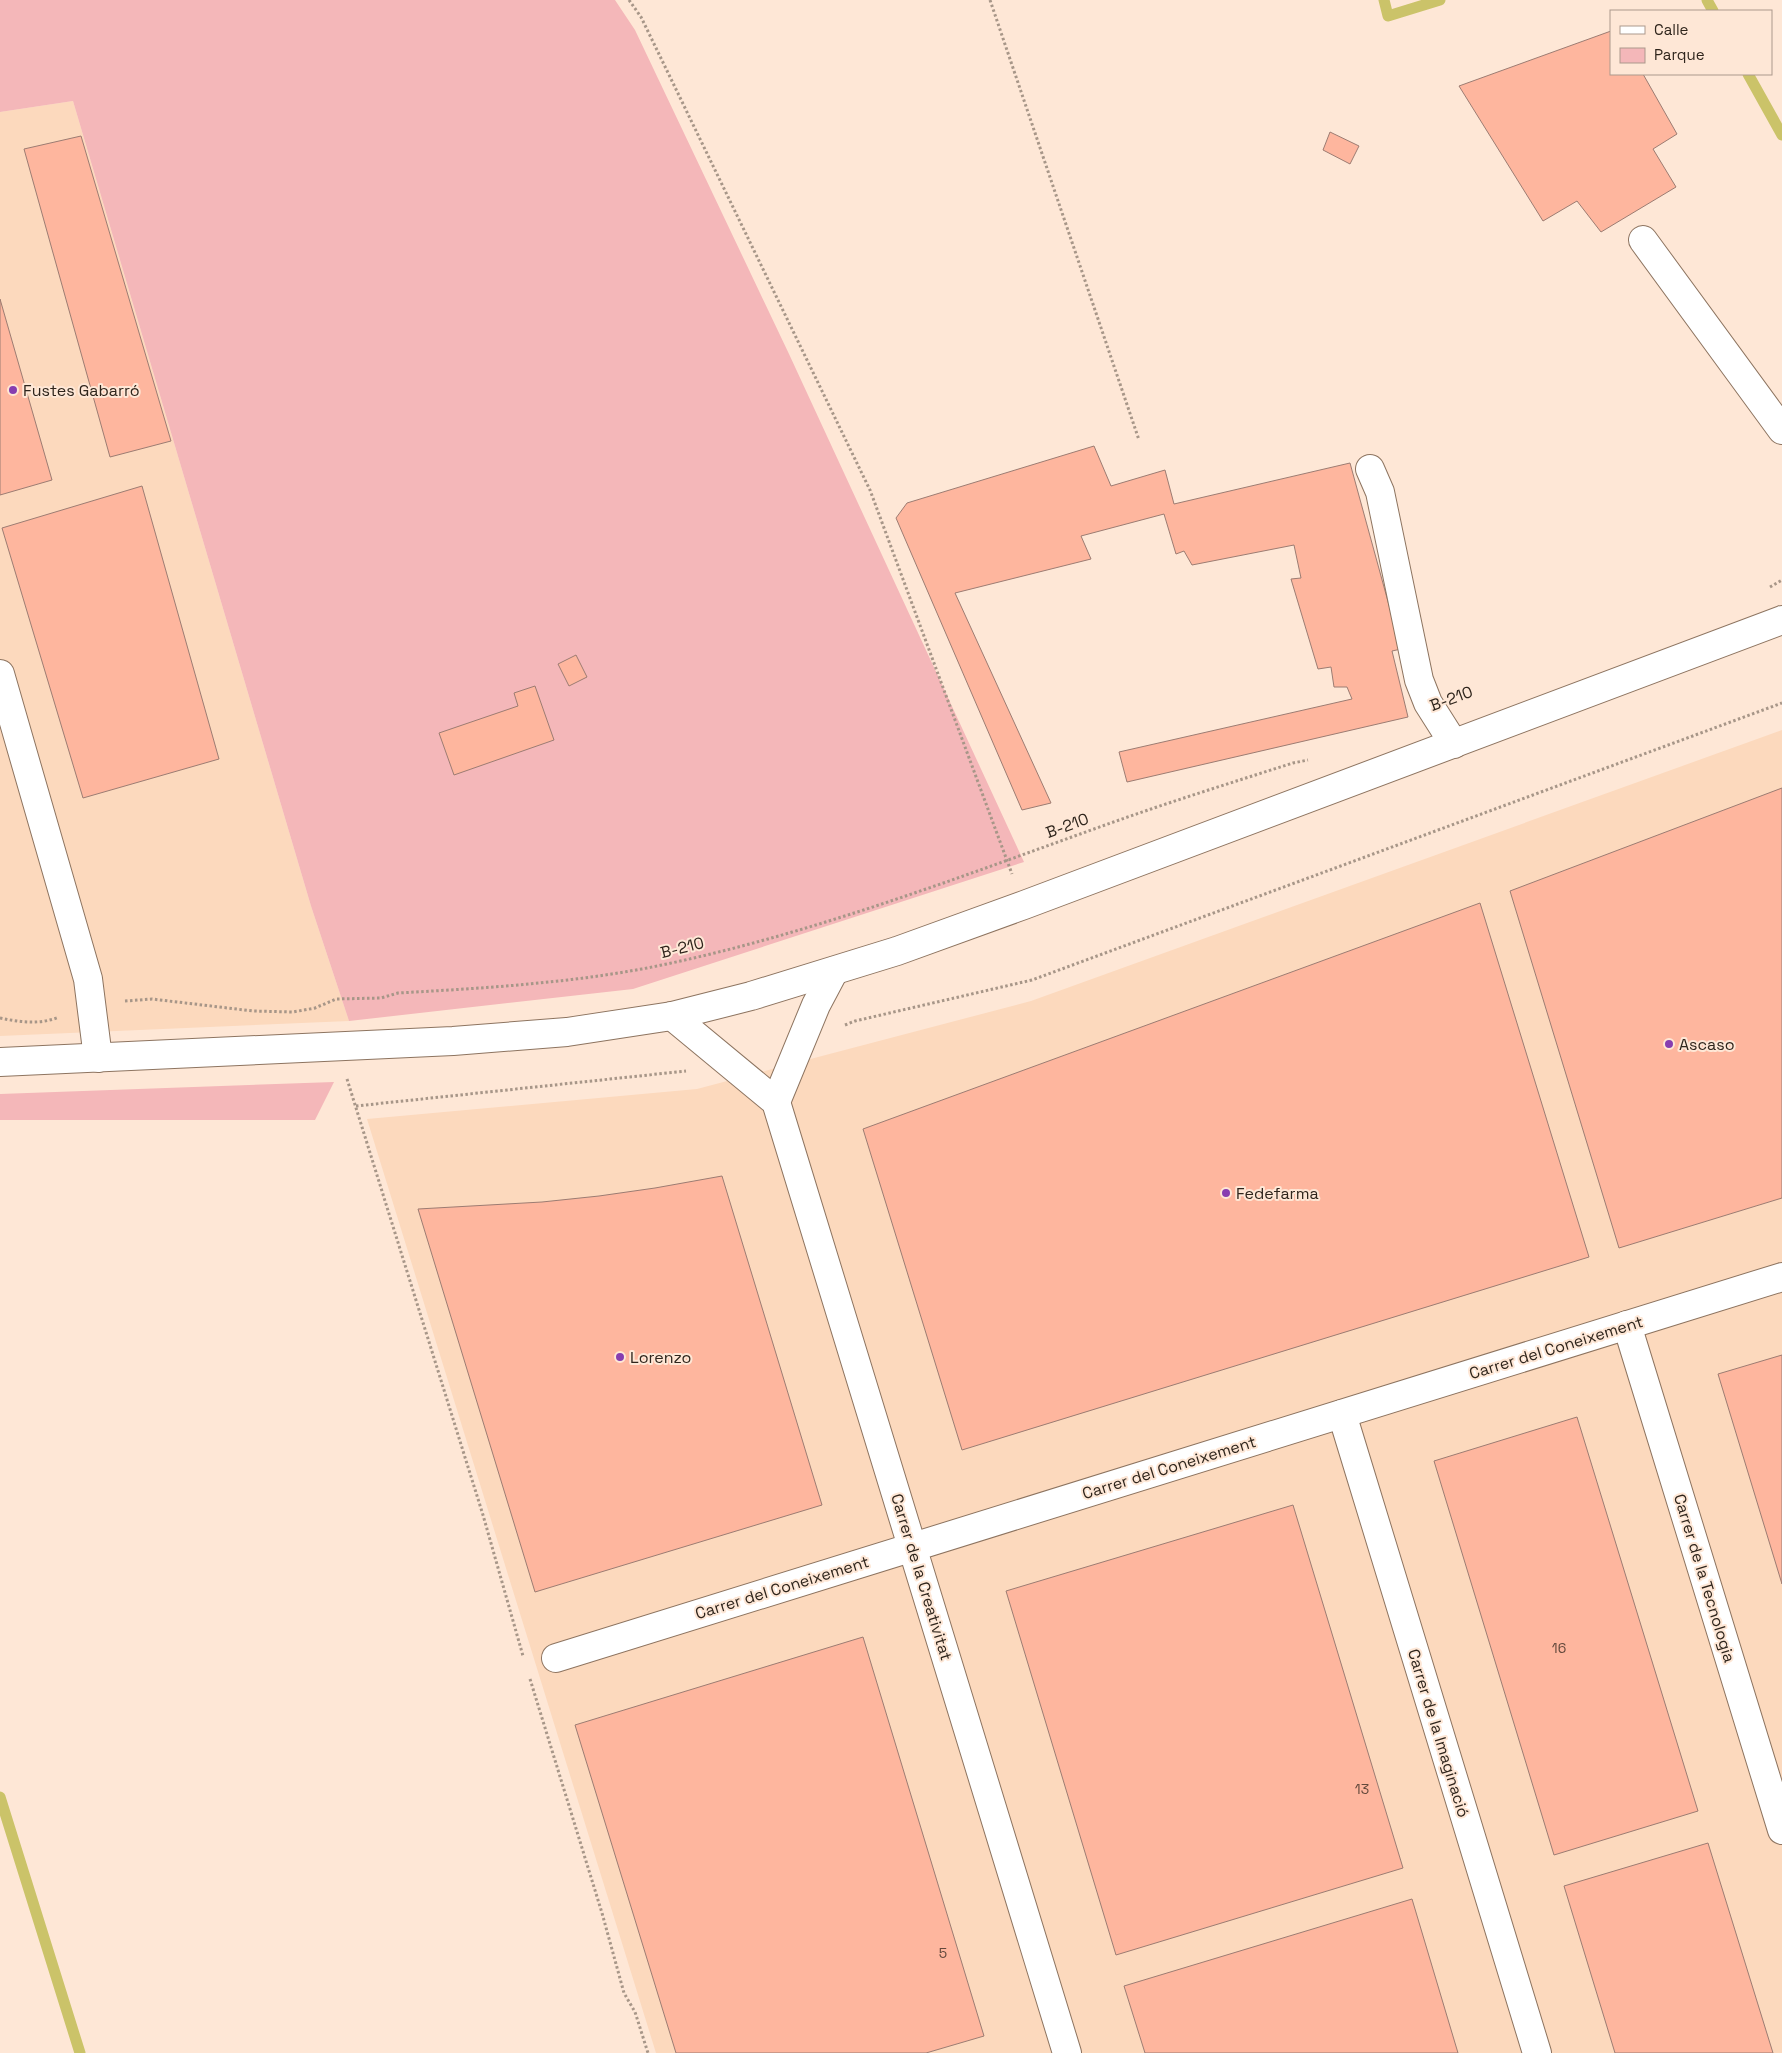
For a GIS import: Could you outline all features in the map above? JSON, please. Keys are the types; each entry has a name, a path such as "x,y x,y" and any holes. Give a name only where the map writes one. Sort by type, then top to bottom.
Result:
{"street":[{"path":"1643,240 1782,430"},
{"path":"1370,469 1380,492 1419,680 1428,703 1454,744"},
{"path":"0,1062 453,1041 567,1032 672,1016 751,996 834,971 1024,905 1782,620"},
{"path":"0,674 88,979 98,1058"},
{"path":"672,1016 776,1102 816,1006 834,971"},
{"name":"Carrer de la Creativitat","path":"776,1102 1067,2053"},
{"name":"Carrer del Coneixement","path":"556,1658 1782,1277"},
{"name":"Carrer de la Tecnologia","path":"1627,1325 1782,1830"},
{"name":"Carrer de la Imaginació","path":"1342,1414 1537,2053"}],"path":[{"path":"629,0 645,26 870,490 1024,905"},
{"path":"990,0 1139,440"},
{"path":"1765,590 1782,580"},
{"path":"838,1028 855,1021 1032,980 1782,704"},
{"name":"B-210","path":"91,1004 152,999 253,1011 293,1012 315,1008 336,999 381,998 398,993 572,980 664,964 749,943 763,942 918,892 1136,814 1293,763 1312,760"},
{"path":"0,1018 19,1022 48,1022 91,1004"},
{"path":"338,1047 482,1515 523,1659"},
{"path":"356,1106 685,1071 692,1073"},
{"path":"529,1678 602,1913 624,1993 635,2012 648,2053"}],"shaded area":[{"path":"73,101 311,906 349,1021 0,1036 0,112"},
{"path":"1782,730 1782,2053 656,2053 367,1119 697,1089 1031,1001"}],"green space":[{"path":"0,0 615,0 635,30 789,354 1024,862 633,989 349,1021 311,906 73,101 0,112"},
{"path":"334,1082 315,1120 0,1120 0,1094"}],"building":[{"path":"1610,31 1610,75 1644,75 1677,134 1653,149 1676,187 1601,232 1577,201 1543,221 1459,86"},
{"path":"1330,132 1359,146 1350,164 1323,150"},
{"path":"81,136 171,441 110,457 24,149"},
{"name":"Fustes Gabarró","path":"0,299 52,480 0,495"},
{"path":"1094,446 1111,486 1165,470 1174,504 1350,463 1401,649 1392,651 1408,717 1127,782 1119,752 1352,699 1347,687 1334,687 1331,667 1318,669 1291,579 1301,578 1294,545 1192,565 1184,551 1176,554 1164,514 1081,536 1091,559 955,593 1051,803 1022,810 896,518 907,503"},
{"path":"142,486 219,759 83,798 2,528"},
{"path":"576,655 587,677 569,686 558,664"},
{"path":"535,686 554,740 454,775 439,733 518,706 514,693"},
{"name":"Ascaso","path":"1782,788 1782,1198 1619,1248 1510,891"},
{"name":"Fedefarma","path":"1480,903 1589,1257 962,1450 863,1129"},
{"name":"Lorenzo","path":"722,1176 822,1505 535,1592 418,1209 542,1202 599,1196"},
{"path":"1782,1355 1782,1584 1718,1374"},
{"path":"1577,1417 1698,1811 1554,1855 1434,1461"},
{"path":"1293,1505 1403,1868 1116,1955 1006,1591"},
{"path":"863,1637 984,2036 926,2053 676,2053 575,1725"},
{"path":"1708,1843 1773,2053 1615,2053 1564,1886"},
{"path":"1412,1899 1458,2053 1145,2053 1124,1986"}],"waterway":[{"path":"1384,0 1388,16 1440,0"},
{"path":"1707,0 1712,10"},
{"path":"1749,75 1782,135"},
{"path":"0,1797 80,2053"}],"place":[{"name":"Fustes Gabarró","path":"13,390"},
{"name":"Ascaso","path":"1669,1044"},
{"name":"Fedefarma","path":"1226,1193"},
{"name":"Lorenzo","path":"620,1357"}]}
